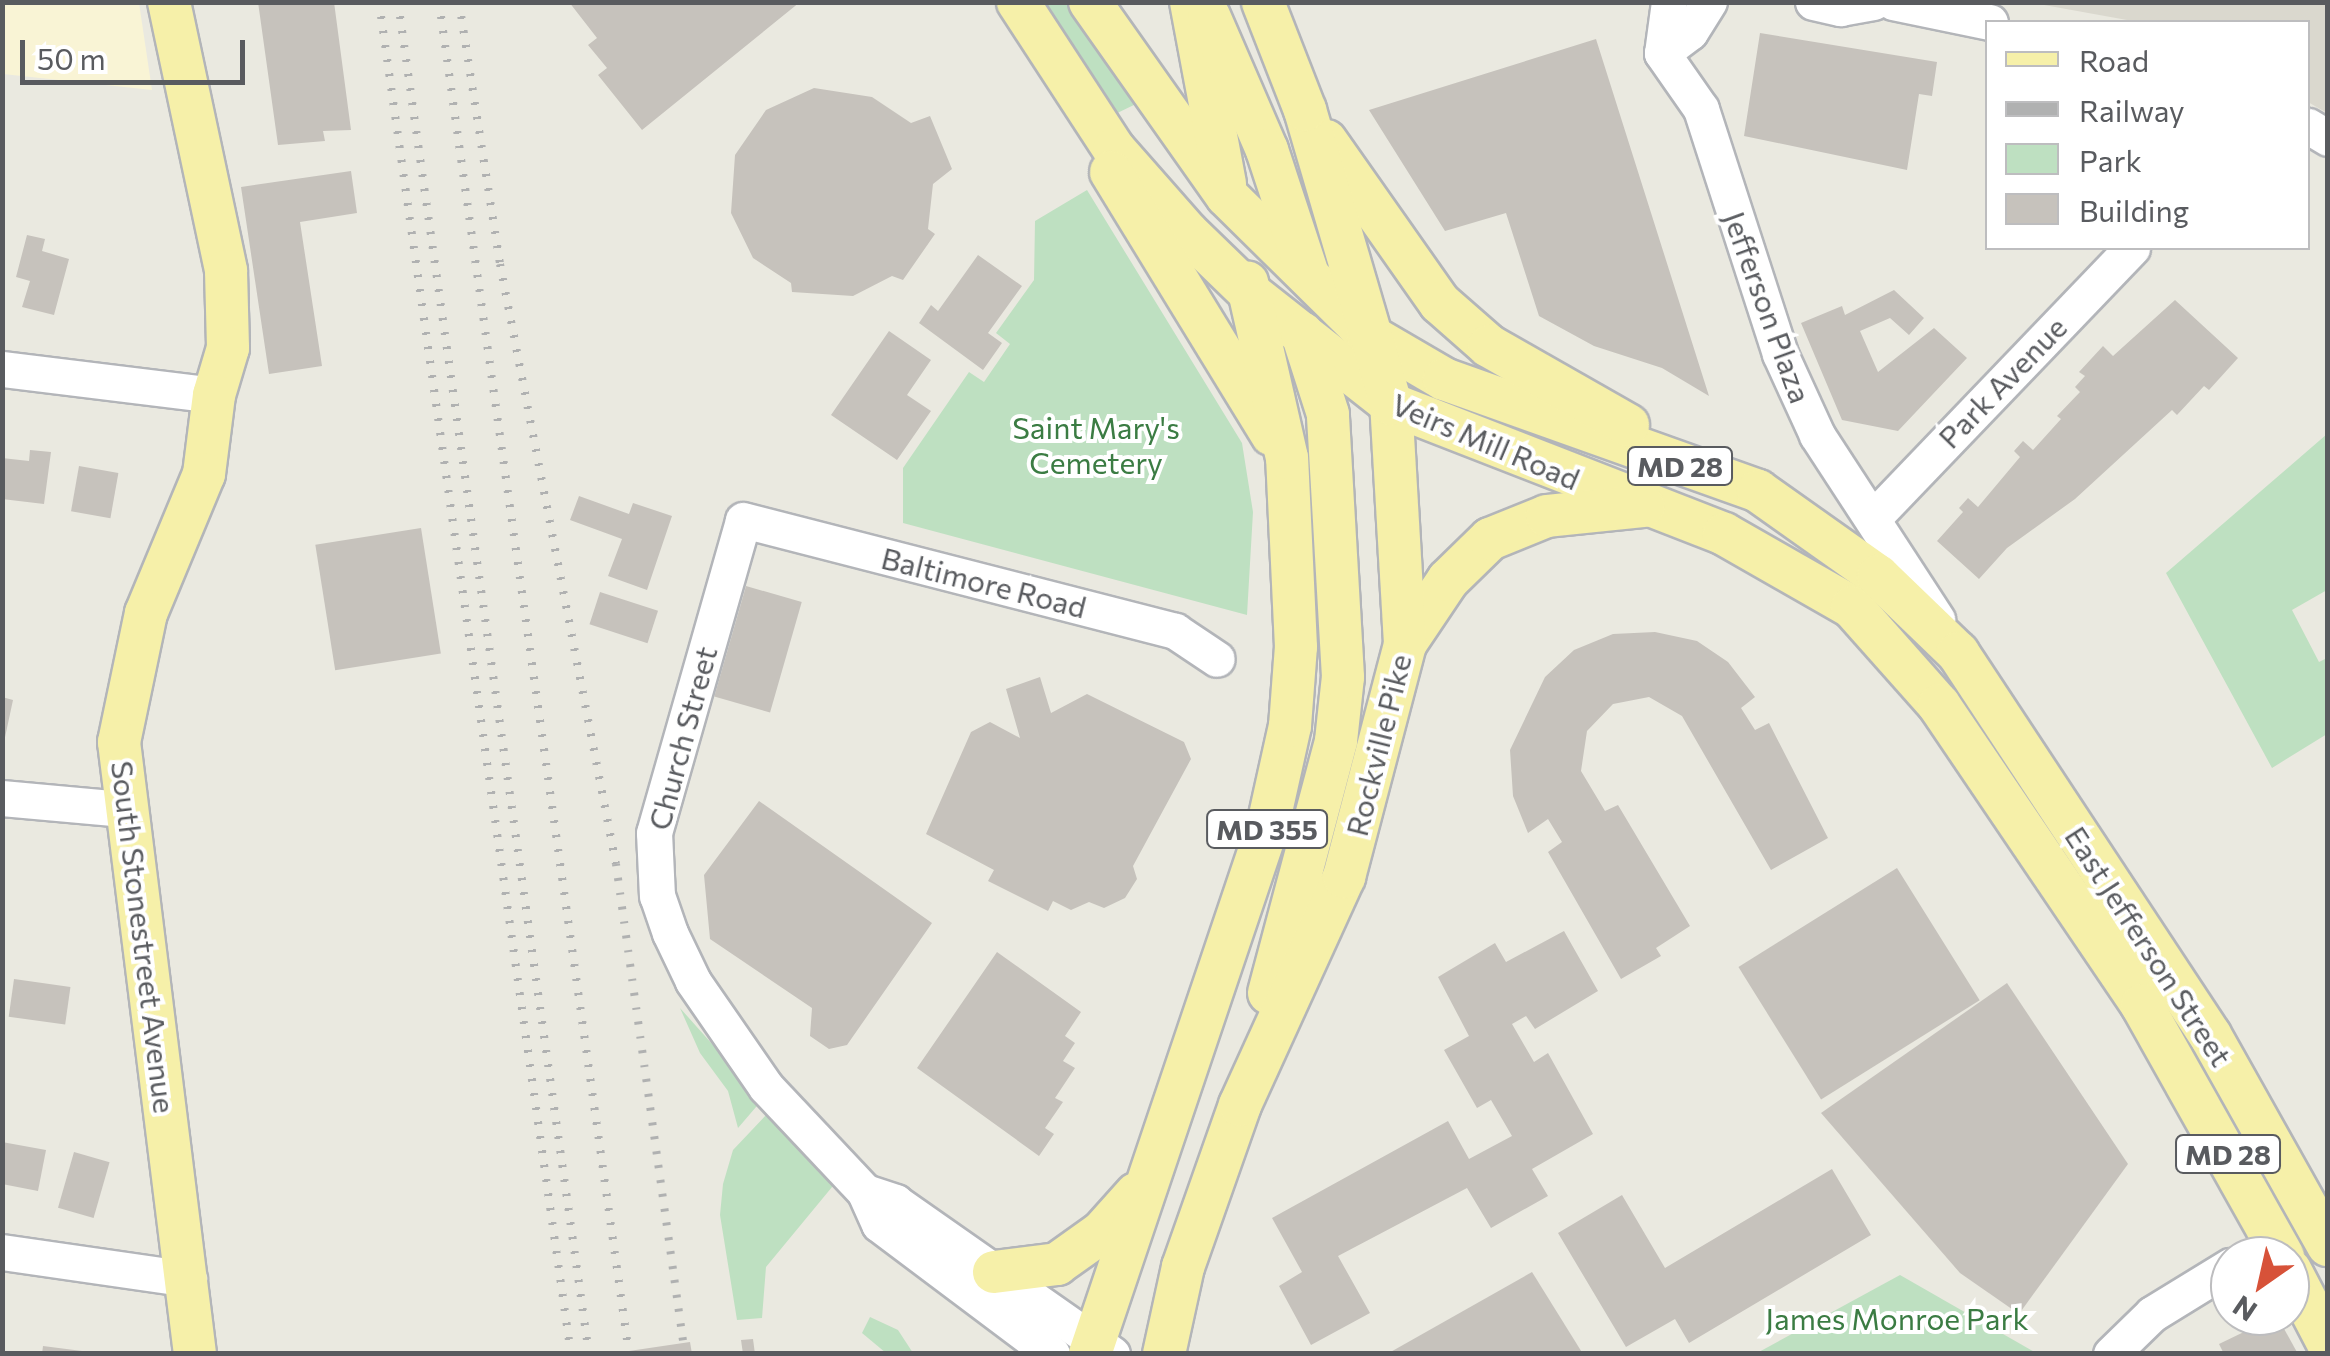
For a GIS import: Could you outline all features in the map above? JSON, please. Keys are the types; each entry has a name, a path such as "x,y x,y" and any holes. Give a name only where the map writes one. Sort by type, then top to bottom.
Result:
{"main road":[{"name":"South Stonestreet Avenue","path":"169,2 226,271 228,348 214,394 204,474 146,613 129,675 119,742 124,809 196,1354"},
{"name":"Veirs Mill Road","path":"1090,2 1227,196 1367,334 1444,379 1758,491 1878,576 1958,654"},
{"name":"MD 355","path":"1098,1348 1147,1183 1268,824 1290,726 1296,647 1287,458 1227,196 1191,2"},
{"path":"1202,2 1268,150 1308,277 1391,404"},
{"name":"Rockville Pike","path":"1164,1354 1183,1266 1240,1104 1344,876 1405,644 1391,404 1367,334 1305,110 1263,2"},
{"name":"Veirs Mill Road","path":"1028,18 1114,149 1250,292 1391,404 1643,506 1724,534 1852,607 1939,705"},
{"path":"1028,18 1134,216 1287,458"},
{"path":"1305,110 1398,250 1440,303 1489,346 1758,491"},
{"path":"1227,196 1304,338 1330,433 1343,677 1336,741 1240,1104"},
{"path":"1405,644 1448,580 1490,540 1547,516 1643,506"},
{"name":"East Jefferson Street","path":"1958,654 2210,1035 2323,1223"},
{"name":"East Jefferson Street","path":"1939,705 2142,1006 2263,1236"},
{"path":"994,1272 1057,1264 1102,1232 1147,1183"},
{"name":"East Jefferson Street","path":"2310,1314 2328,1343"}],"street":[{"path":"1662,53 1669,2"},
{"path":"1662,53 1690,32 1709,2"},
{"path":"1813,2 1840,8 1873,2"},
{"path":"1893,2 1985,21"},
{"name":"Jefferson Plaza","path":"1662,53 1701,109 1780,354 1806,415 1958,654"},
{"name":"Park Avenue","path":"1874,517 2130,250"},
{"path":"2,369 214,394"},
{"name":"Baltimore Road","path":"743,520 1176,631 1217,659"},
{"name":"Church Street","path":"743,520 654,832 657,896 693,981 734,1042 766,1087 865,1192 879,1224 921,1261 1052,1354"},
{"path":"2,798 124,809"},
{"name":"Church Street","path":"865,1192 894,1202 1098,1348"},
{"path":"2,1252 189,1279"},
{"path":"2112,1354 2152,1314 2210,1278"}],"shaded area":[{"path":"3,2 139,3 152,90 3,74"},
{"path":"2033,3 2327,3 2327,113 2310,103 2310,20 2127,20"}],"green space":[{"path":"1032,3 1117,3 1138,103 1109,117"},
{"name":"Saint Mary's Cemetery","path":"1087,190 1242,443 1253,512 1247,615 903,523 903,468 969,372 984,382 1010,344 996,333 1034,280 1035,221"},
{"path":"2327,434 2327,590 2292,610 2319,662 2327,658 2327,734 2272,768 2166,573"},
{"path":"680,1008 762,1100 738,1128 728,1091 700,1053"},
{"path":"767,1114 837,1181 766,1267 762,1318 737,1320 720,1215 723,1184 733,1150"},
{"name":"James Monroe Park","path":"1900,1275 2036,1353 1757,1353"},
{"path":"870,1317 898,1330 913,1353 886,1353 862,1333"}],"building":[{"path":"258,2 334,2 351,130 323,131 325,141 278,145"},
{"path":"569,2 800,2 642,130 598,75 607,68 588,45 597,38"},
{"path":"1760,33 1937,62 1932,96 1919,94 1907,170 1744,136"},
{"path":"1596,39 1709,396 1662,368 1594,346 1539,316 1506,213 1445,231 1369,110"},
{"path":"814,88 872,97 911,123 930,116 952,169 933,184 928,229 935,234 903,280 892,276 853,296 792,292 791,283 753,258 731,213 735,155 766,110"},
{"path":"351,171 357,213 300,222 322,366 269,374 241,187"},
{"path":"27,235 45,239 42,251 69,259 54,315 22,307 30,281 16,277"},
{"path":"978,255 1022,286 988,333 1002,343 983,370 919,323 931,305 938,311"},
{"path":"1894,290 1924,318 1909,335 1890,318 1860,331 1878,372 1934,328 1967,358 1898,431 1842,420 1801,323 1842,306 1845,315"},
{"path":"2175,300 2238,358 2209,390 2204,386 2177,415 2172,410 2075,499 2007,548 1979,579 1937,541 1963,512 1959,508 1968,498 1978,507 2020,457 2014,451 2023,441 2033,450 2061,419 2057,416 2080,392 2075,387 2085,376 2079,372 2103,346 2113,356"},
{"path":"889,331 931,360 907,395 931,411 897,460 831,415"},
{"path":"30,450 51,452 44,504 2,499 2,458 29,461"},
{"path":"79,466 118,473 110,518 71,511"},
{"path":"579,496 629,514 633,503 672,516 647,590 608,576 622,539 570,520"},
{"path":"421,528 441,653 335,670 315,545"},
{"path":"746,586 802,602 770,713 714,697"},
{"path":"600,592 658,611 648,643 589,624"},
{"path":"1655,632 1697,641 1728,662 1755,697 1741,708 1755,730 1769,723 1828,838 1771,870 1682,716 1649,697 1613,704 1587,731 1581,771 1605,811 1618,805 1690,926 1656,948 1661,956 1621,979 1548,852 1562,842 1548,819 1528,833 1513,796 1510,750 1545,677 1574,650 1613,634"},
{"path":"1040,677 1051,713 1087,694 1184,742 1191,759 1133,866 1137,879 1125,898 1104,908 1089,902 1071,910 1053,901 1048,911 988,881 994,870 926,834 971,732 990,722 1020,738 1006,689"},
{"path":"2,697 13,700 4,742 2,742"},
{"path":"759,801 932,923 847,1045 829,1049 810,1036 812,1008 710,939 704,875"},
{"path":"1897,868 1980,1000 1821,1099 1738,967"},
{"path":"1564,931 1598,991 1535,1029 1526,1016 1512,1024 1534,1062 1548,1053 1593,1134 1532,1169 1548,1196 1491,1228 1467,1188 1338,1256 1370,1313 1311,1345 1279,1286 1302,1272 1272,1218 1448,1121 1469,1159 1512,1136 1491,1100 1477,1108 1444,1050 1469,1036 1438,977 1495,943 1506,962"},
{"path":"997,952 1081,1012 1065,1036 1075,1043 1063,1061 1075,1068 1055,1098 1063,1102 1045,1128 1054,1134 1039,1156 917,1068"},
{"path":"14,979 70,987 65,1025 9,1017"},
{"path":"2007,983 2128,1164 2019,1314 1960,1273 1821,1113"},
{"path":"2,1142 46,1150 38,1191 2,1184"},
{"path":"74,1152 110,1162 94,1218 58,1208"},
{"path":"1832,1169 1871,1235 1689,1343 1675,1319 1626,1347 1558,1233 1622,1195 1665,1268"},
{"path":"1532,1272 1583,1354 1387,1354"},
{"path":"2236,1336 2288,1336 2298,1354 2224,1354 2219,1344"},
{"path":"753,1339 755,1354 743,1354 741,1340"},
{"path":"690,1342 692,1354 629,1354 629,1351"},
{"path":"43,1346 82,1351 82,1354 42,1354"}],"railway":[{"path":"379,2 571,1354"},
{"path":"398,2 589,1354"},
{"path":"439,2 629,1354"},
{"path":"459,2 500,264 616,864 685,1354"}]}
